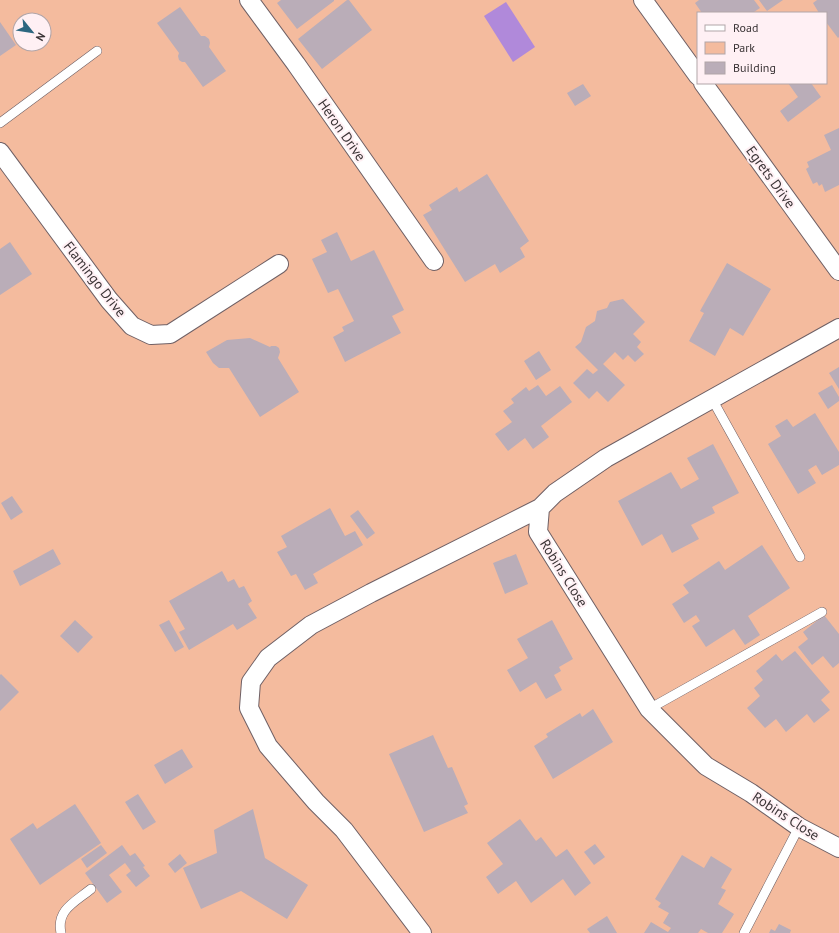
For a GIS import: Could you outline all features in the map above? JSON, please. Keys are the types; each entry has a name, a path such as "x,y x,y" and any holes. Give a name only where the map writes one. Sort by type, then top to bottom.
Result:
{"street":[{"name":"Heron Drive","path":"249,0 296,64 434,261"},
{"path":"643,0 697,75"},
{"name":"Egrets Drive","path":"704,84 839,271"},
{"name":"Flamingo Drive","path":"0,152 109,300 132,326 151,335 170,334 279,264"},
{"path":"422,933 344,830 316,802 268,746 249,708 251,682 268,658 311,625 540,508 555,493 606,458 839,328"},
{"name":"Robins Close","path":"540,508 538,532 649,709 706,766 751,793 798,827 839,848"}],"lane":[{"path":"0,123 97,51"},
{"path":"712,399 800,557"},
{"path":"649,709 822,612"},
{"path":"744,933 798,827"},
{"path":"61,933 59,925 64,910 91,889"}],"green space":[{"path":"0,0 839,0 839,933 0,933"}],"shaded area":[{"path":"506,2 535,47 513,62 484,16"}],"building":[{"path":"281,0 334,1 297,29 277,3"},
{"path":"347,0 349,0 372,30 322,69 298,39"},
{"path":"699,0 754,0 760,8 754,12 701,12 695,3"},
{"path":"759,0 783,0 767,11"},
{"path":"817,0 839,0 838,38 827,23 827,12 818,12 813,3"},
{"path":"180,7 201,36 205,36 209,39 209,47 226,71 203,87 185,62 179,60 179,53 157,23"},
{"path":"0,22 12,39 12,48 0,56"},
{"path":"583,84 591,96 575,106 567,93"},
{"path":"789,84 812,84 821,97 788,122 780,111 798,97"},
{"path":"839,128 839,185 825,192 822,184 819,186 817,182 813,184 806,169 809,167 807,162 831,150 824,135"},
{"path":"487,174 529,241 520,248 525,257 500,273 495,264 465,282 423,215 432,210 429,205 457,187 459,192"},
{"path":"337,232 351,261 374,250 404,310 392,316 401,333 345,362 333,337 344,331 342,327 354,321 338,289 328,293 312,259 327,252 321,240"},
{"path":"10,242 32,274 0,295 0,249"},
{"path":"727,263 771,289 743,336 730,328 715,356 689,341 704,313 700,311"},
{"path":"623,299 645,322 633,334 641,342 637,347 644,354 635,362 628,355 623,360 615,352 603,364 625,385 608,402 597,391 589,399 573,383 587,369 593,374 598,370 575,347 581,342 586,327 595,321 597,311 607,308 610,302"},
{"path":"250,338 270,347 276,346 279,348 280,352 278,358 299,392 260,417 229,368 219,368 213,363 206,352 227,340"},
{"path":"539,351 551,370 536,380 524,361"},
{"path":"839,367 839,389 829,373"},
{"path":"538,385 546,396 560,386 572,402 541,426 549,437 533,449 525,438 508,451 495,434 512,422 503,411 514,403 511,399 526,387 529,391"},
{"path":"832,385 839,397 839,401 828,409 818,393"},
{"path":"815,413 839,452 839,465 822,475 816,465 808,470 816,483 798,494 768,444 781,436 775,426 787,419 793,427"},
{"path":"713,444 739,493 712,507 715,513 691,525 699,539 672,553 662,534 642,546 618,501 671,472 681,489 699,479 687,458"},
{"path":"12,496 23,512 11,520 1,503"},
{"path":"330,508 345,536 355,531 363,545 313,574 318,583 305,590 296,574 291,576 277,552 287,547 281,536"},
{"path":"358,510 375,533 367,539 350,516"},
{"path":"762,545 790,588 748,616 760,635 745,645 734,629 706,647 692,626 700,621 696,615 684,623 672,604 689,593 683,585 719,561 725,570"},
{"path":"53,549 61,564 20,586 13,571"},
{"path":"516,554 528,584 505,594 493,563"},
{"path":"222,571 228,582 234,579 239,588 244,586 252,601 248,604 257,618 237,630 233,624 189,650 179,632 185,629 169,601"},
{"path":"824,615 839,634 839,663 833,668 823,656 812,665 798,647 808,639 803,632"},
{"path":"75,620 93,637 78,653 60,636"},
{"path":"169,620 184,647 175,652 159,625"},
{"path":"552,620 573,659 559,667 561,671 554,675 562,690 546,699 536,682 520,692 507,670 528,658 517,639"},
{"path":"795,651 830,692 821,700 830,710 814,723 807,714 786,732 776,719 765,728 747,708 760,696 754,688 763,680 756,671 776,654 782,661"},
{"path":"1,674 19,692 0,711 0,675"},
{"path":"593,709 613,742 553,779 534,746 548,737 546,734 580,713 582,717"},
{"path":"433,735 448,768 452,767 468,804 464,806 468,813 424,832 389,754"},
{"path":"182,749 193,767 165,784 154,765"},
{"path":"138,794 156,822 143,830 125,802"},
{"path":"75,804 101,843 40,885 10,839 33,823 37,829"},
{"path":"253,809 265,858 308,885 287,919 241,891 201,909 183,868 217,853 214,830"},
{"path":"520,819 536,841 541,837 556,857 567,849 591,883 575,896 563,879 531,903 516,881 498,894 486,877 503,864 487,843"},
{"path":"595,844 605,857 594,865 584,852"},
{"path":"101,845 107,853 87,868 81,859"},
{"path":"122,845 130,856 135,853 145,866 143,867 150,876 136,887 126,875 131,871 125,863 109,875 122,892 107,903 85,873"},
{"path":"180,854 187,863 175,873 168,864"},
{"path":"682,855 704,868 711,856 732,869 721,888 726,890 718,904 734,914 722,933 708,933 701,929 698,933 644,933 651,922 668,932 671,928 663,923 669,913 658,907 661,903 655,899"},
{"path":"607,916 617,933 590,933 587,929"},
{"path":"779,924 791,930 790,933 769,933 771,929 775,931"}]}
